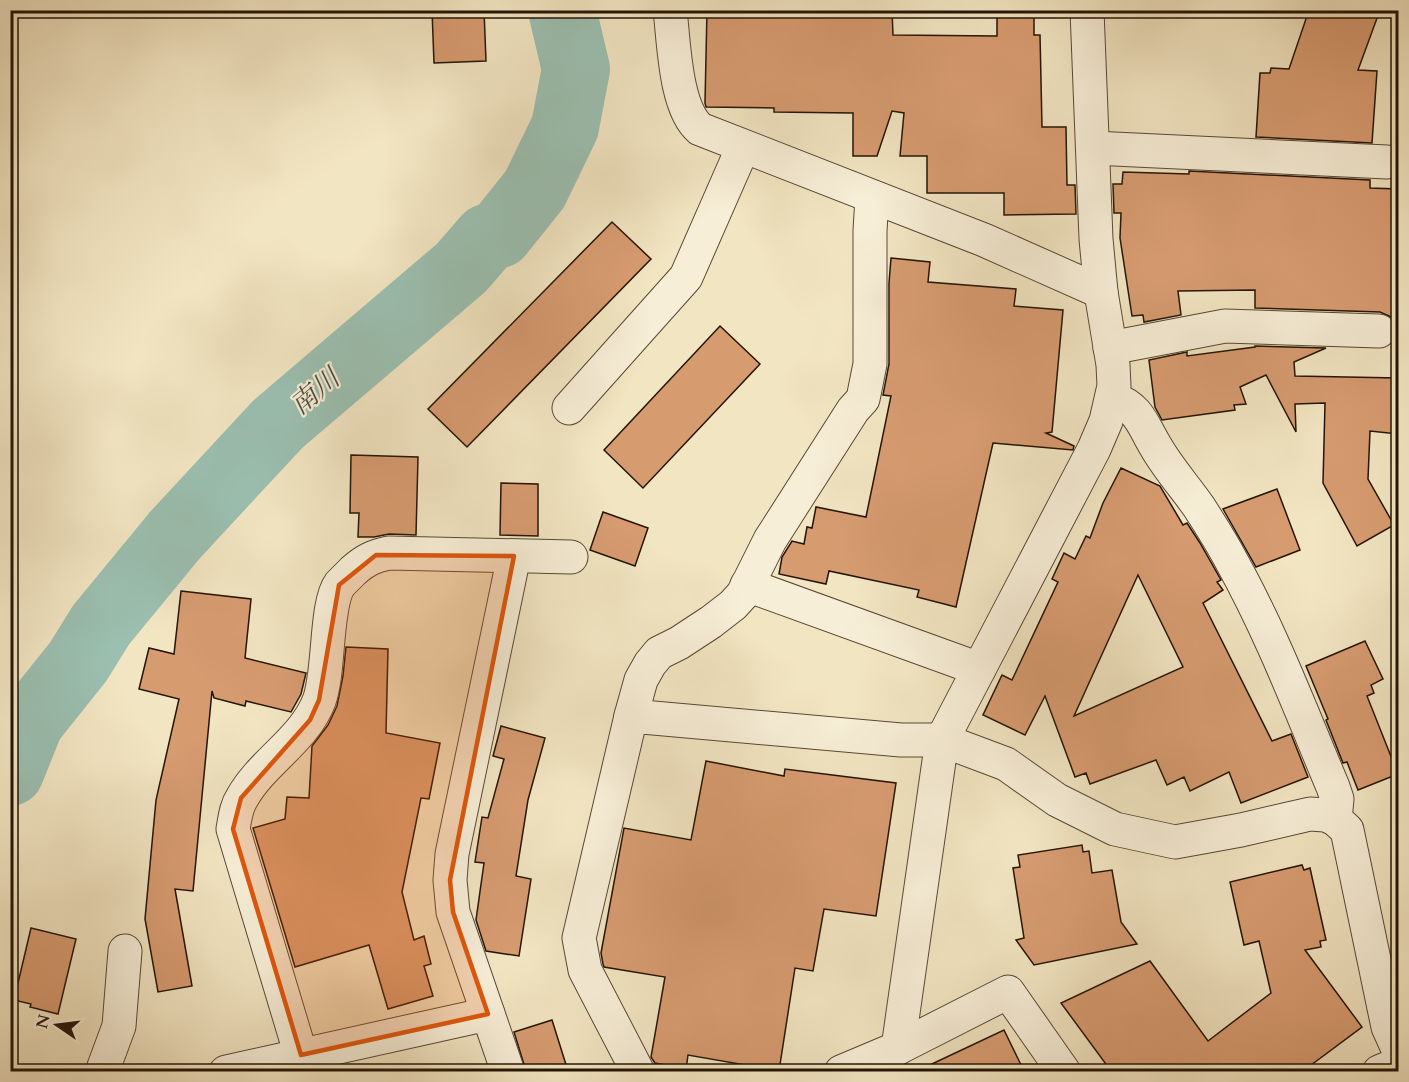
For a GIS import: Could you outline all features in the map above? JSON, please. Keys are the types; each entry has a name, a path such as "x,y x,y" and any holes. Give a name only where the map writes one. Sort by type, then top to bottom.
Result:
{"street":[{"path":"670,10 682,98 690,118 700,129 984,240 1101,292"},
{"path":"898,1048 942,740 1094,449 1106,421 1112,398 1113,365 1101,292 1096,239 1087,10"},
{"path":"569,408 686,277 743,147"},
{"path":"1093,148 1387,162"},
{"path":"638,1071 585,970 579,938 631,716 641,680 659,653 679,643 733,605 747,585 770,540 853,410 863,399 870,364 872,197"},
{"path":"1110,348 1225,326 1379,332"},
{"path":"1112,398 1126,403 1135,411 1156,447 1199,508 1232,561 1283,668 1333,787 1337,799 1335,819"},
{"path":"304,1063 233,829 236,810 241,798 310,720 319,700 326,674 335,596 339,585 364,561 376,555 389,553 571,557"},
{"path":"508,1071 453,912 450,880 452,854 514,556"},
{"path":"747,585 979,669"},
{"path":"631,716 901,740 942,740 1006,764 1057,800 1115,829 1175,842 1310,814 1335,819 1347,830 1388,1027 1398,1049"},
{"path":"102,1071 118,1026 125,951"},
{"path":"840,1071 898,1048 1008,992 1064,1071"},
{"path":"225,1071 304,1063 489,1014"},
{"path":"1379,1071 1398,1064"}],"highlighted area":[{"path":"376,555 514,556 450,880 453,912 488,1014 301,1055 233,829 241,798 310,720 319,700 339,585"}],"building":[{"path":"432,10 484,10 486,61 434,63"},
{"path":"707,10 892,10 893,35 997,36 997,10 1034,10 1034,35 1040,35 1042,127 1066,127 1067,185 1075,185 1076,214 1004,215 1004,193 927,193 927,156 900,156 904,113 892,111 877,156 853,156 853,113 774,112 774,108 706,107"},
{"path":"1309,10 1380,10 1358,70 1377,71 1372,143 1256,137 1260,73 1270,73 1271,68 1289,69"},
{"path":"1189,171 1370,180 1370,188 1398,189 1398,317 1391,317 1380,312 1255,308 1255,290 1178,291 1181,315 1144,322 1143,315 1132,316 1120,238 1121,213 1114,213 1113,184 1122,184 1123,172 1189,174"},
{"path":"612,222 651,259 467,447 428,409"},
{"path":"891,258 930,262 928,282 1016,289 1014,306 1063,310 1052,432 1046,433 1074,446 1073,450 993,443 956,607 917,597 919,590 829,571 826,584 779,574 782,557 792,541 804,544 807,527 812,528 816,507 866,517 891,396 883,395 889,364"},
{"path":"720,326 760,364 643,488 604,450"},
{"path":"1255,346 1326,348 1294,362 1295,376 1398,378 1398,434 1370,431 1368,479 1394,525 1357,546 1323,483 1325,403 1295,404 1296,432 1266,375 1240,387 1246,404 1234,405 1235,410 1162,420 1155,407 1149,360 1187,352 1187,356"},
{"path":"351,455 418,457 416,535 389,534 358,537 359,513 350,513"},
{"path":"1121,468 1160,486 1183,525 1187,523 1200,543 1221,580 1217,582 1223,590 1203,603 1272,741 1291,734 1308,777 1241,803 1229,772 1190,791 1184,777 1167,785 1156,760 1090,784 1086,773 1075,777 1045,696 1025,735 983,715 1002,675 1012,680 1058,582 1052,579 1064,553 1075,559 1086,536 1090,538 1103,503","holes":["1138,575 1183,667 1074,716"]},
{"path":"501,483 538,484 538,536 500,535"},
{"path":"1277,489 1300,550 1256,567 1223,509"},
{"path":"603,512 648,528 635,566 590,550"},
{"path":"181,591 251,599 245,658 306,673 301,694 291,712 246,701 245,706 214,698 212,691 193,891 175,889 192,986 158,992 145,919 156,800 179,699 139,689 149,648 174,654"},
{"path":"1365,641 1383,679 1371,685 1374,693 1367,696 1398,774 1358,790 1347,762 1343,763 1306,666"},
{"path":"346,647 388,649 386,733 440,743 429,799 421,798 402,892 414,940 424,936 431,964 424,966 433,996 388,1009 369,945 295,967 253,828 285,819 287,797 309,798 312,746 328,725 337,706"},
{"path":"501,726 545,738 528,800 516,876 531,879 519,956 486,951 476,920 484,863 475,862 482,817 488,818 504,759 493,756"},
{"path":"706,761 784,776 785,769 896,783 876,916 824,909 813,971 795,968 779,1071 688,1055 686,1069 655,1063 651,1057 665,977 604,967 603,964 601,953 624,828 691,840"},
{"path":"1082,845 1083,852 1089,851 1092,873 1112,870 1121,922 1137,944 1034,965 1016,940 1024,938 1013,868 1020,867 1018,855"},
{"path":"1302,865 1304,870 1310,868 1326,940 1320,941 1321,947 1305,950 1362,1027 1303,1071 1111,1071 1061,1003 1150,961 1208,1041 1271,993 1259,941 1244,945 1230,882"},
{"path":"31,928 76,939 58,1014 30,1007 31,1004 14,1000"},
{"path":"552,1020 568,1071 526,1071 514,1032"},
{"path":"1004,1030 1024,1071 917,1071"}],"waterway":[{"name":"南川","path":"10,772 30,722 78,662 101,625 175,535 278,424 461,268 487,238 499,234 535,189 565,127 576,69 562,10"}]}
